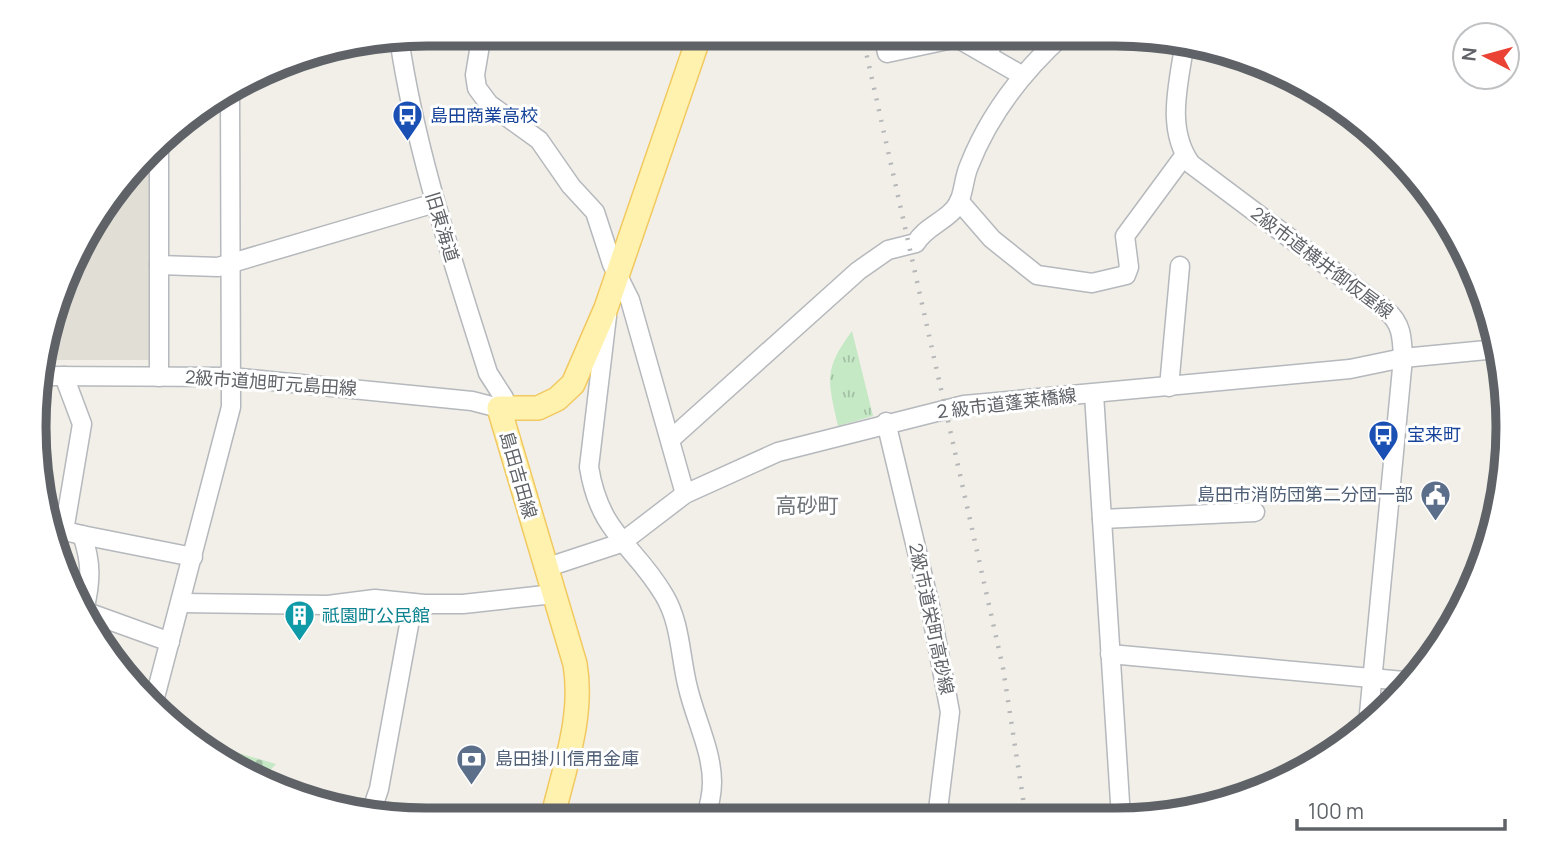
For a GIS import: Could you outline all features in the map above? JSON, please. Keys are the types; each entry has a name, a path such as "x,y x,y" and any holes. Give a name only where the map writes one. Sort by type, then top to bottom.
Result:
{"main road":[{"name":"島田吉田線","path":"555,808 573,729 579,688 575,664 499,408 538,408 557,399 573,384 606,308 696,46"}],"street":[{"name":"旧東海道","path":"401,46 410,108 435,203 488,373 504,398 499,408"},
{"path":"480,46 475,75 477,88 489,104 539,140 571,186 595,212 617,276 630,300 685,494"},
{"path":"886,46 887,53 920,46"},
{"path":"971,46 1023,76"},
{"path":"987,55 992,46"},
{"path":"671,439 858,271 888,250 916,243 922,234 948,217 960,201 968,166 992,120 1023,76 1052,46"},
{"path":"960,201 992,239 1037,275 1092,283 1126,275 1129,267 1125,236 1184,156 1175,128 1183,52"},
{"path":"156,695 228,429 231,407 230,101"},
{"path":"159,155 159,377"},
{"name":"2級市道横井御仮屋線","path":"1184,156 1397,320 1404,358 1369,712"},
{"path":"159,265 218,267 435,203"},
{"path":"1169,387 1180,265"},
{"path":"606,308 607,324 589,467 600,509 621,543 662,591 672,608 687,687 712,780 707,808"},
{"name":"２級市道蓬莱橋線","path":"545,568 621,543 685,494 778,453 886,422 964,405 1350,369 1404,358 1488,350"},
{"name":"2級市道旭町元島田線","path":"49,376 230,377 472,401 499,408"},
{"path":"59,528 82,424 64,376"},
{"path":"1094,394 1120,808"},
{"name":"2級市道栄町高砂線","path":"886,422 930,606 950,712 938,808"},
{"path":"1102,519 1255,512"},
{"path":"59,530 193,557"},
{"path":"82,535 91,560 91,582 87,599"},
{"path":"181,603 328,605 375,599 463,604 554,594"},
{"path":"374,804 379,789 413,603"},
{"path":"95,615 170,642"},
{"path":"1110,654 1400,681"}],"shaded area":[{"path":"152,162 155,360 52,360 58,328 85,258 124,195"}],"green space":[{"path":"852,331 873,416 838,426 830,376 836,356"},
{"path":"228,750 276,764 267,773"}],"railway":[{"path":"865,46 1003,668 1024,808"}],"place":[{"name":"島田商業高校","path":"407,143"},
{"name":"宝来町","path":"1384,462"},
{"name":"島田市消防団第二分団一部","path":"1436,522"},
{"name":"祇園町公民館","path":"299,643"},
{"name":"島田掛川信用金庫","path":"472,786"}],"district":[{"name":"高砂町","path":"807,506"}]}
